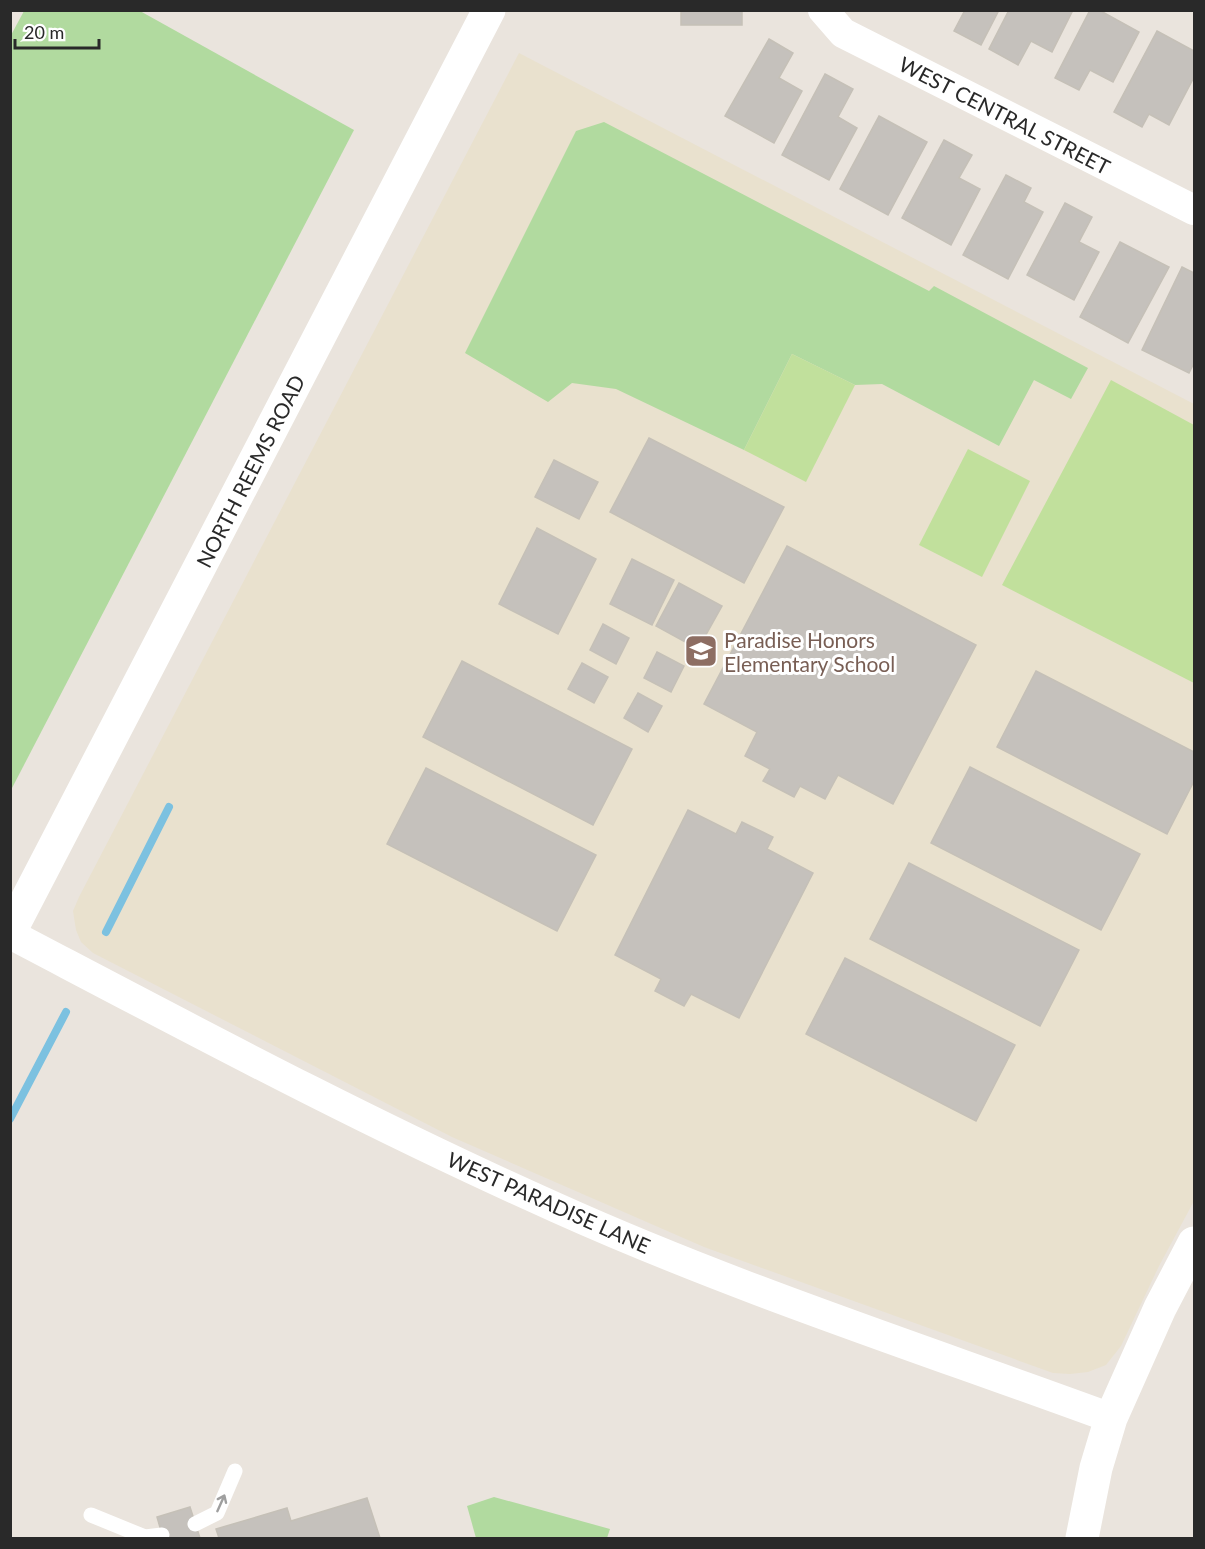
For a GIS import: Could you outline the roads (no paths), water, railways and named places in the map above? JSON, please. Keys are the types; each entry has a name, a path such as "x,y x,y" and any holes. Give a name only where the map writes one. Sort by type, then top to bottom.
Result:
{"main road":[{"name":"NORTH REEMS ROAD","path":"10,933 489,10"},
{"path":"1082,1539 1096,1468 1111,1418 1160,1308 1194,1243"}],"street":[{"name":"WEST CENTRAL STREET","path":"823,10 843,33 1194,210"},
{"name":"WEST PARADISE LANE","path":"10,933 312,1092 559,1209 719,1275 1111,1418"}],"lane":[{"path":"195,1524 217,1513 235,1471"},
{"path":"91,1515 145,1537 162,1535"}],"waterway":[{"path":"106,932 169,807"},
{"path":"10,1119 66,1012"}],"place":[{"name":"Paradise Honors Elementary School","path":"701,651"}]}
